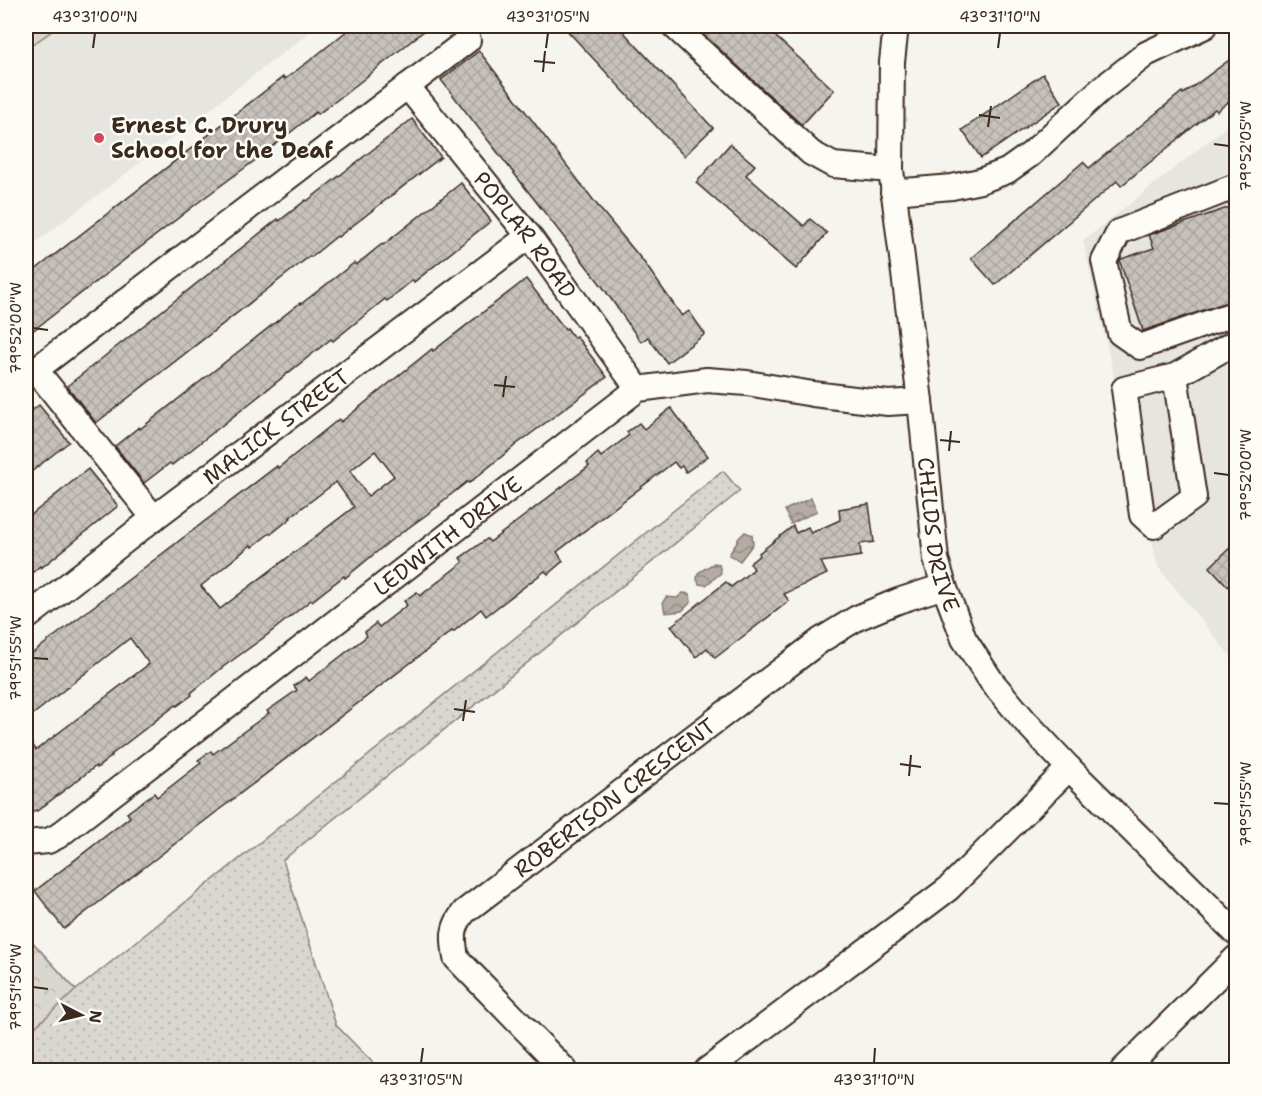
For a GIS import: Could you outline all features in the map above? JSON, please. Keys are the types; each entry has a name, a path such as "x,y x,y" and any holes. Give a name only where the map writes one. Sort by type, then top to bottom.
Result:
{"street":[{"path":"674,26 811,153 833,165 892,181 952,187 980,181 1007,171 1031,154 1099,91 1146,54 1205,26"},
{"name":"CHILDS DRIVE","path":"896,26 891,62 892,181 921,401 936,559 944,586 964,639 992,682 1042,741 1236,933"},
{"path":"154,518 30,373 468,40"},
{"name":"POPLAR ROAD","path":"408,86 529,236 638,389"},
{"path":"1236,186 1119,232 1104,261 1120,333 1140,347 1236,313"},
{"name":"MALICK STREET","path":"26,618 154,518 529,236"},
{"path":"1175,376 1194,497 1154,526 1142,515 1124,389 1175,376 1236,342"},
{"path":"638,389 707,380 747,383 888,403 921,401"},
{"name":"LEDWITH DRIVE","path":"26,843 48,841 58,836 638,389"},
{"name":"ROBERTSON CRESCENT","path":"565,1071 456,958 453,940 455,924 475,904 821,640 857,618 898,601 944,586"},
{"path":"707,1071 948,889 1069,768"},
{"path":"1123,1071 1236,958"}],"shaded area":[{"name":"Ernest C. Drury School for the Deaf","path":"26,26 318,26 26,250"},
{"path":"1236,119 1236,663 1158,567 1083,241"}],"green space":[{"path":"26,26 59,26 26,49"},
{"path":"723,471 740,491 283,860 336,1025 380,1070 26,1070 26,935 76,990"},
{"path":"26,935 76,990 26,1035"}],"water":[{"path":"811,498 817,511 791,524 785,510"},
{"path":"745,532 752,535 753,544 740,561 729,555"},
{"path":"714,563 719,564 721,573 706,585 699,584 698,573"},
{"path":"683,593 690,594 691,602 682,611 665,613 663,602 666,597 677,598"}],"building":[{"path":"353,26 430,26 345,94 318,114 316,112 26,336 26,277 283,77 285,79"},
{"path":"563,26 618,26 713,128 684,156"},
{"path":"694,26 764,26 834,90 802,125"},
{"path":"479,51 643,261 682,316 689,311 705,334 667,363 648,337 641,342 602,286 441,80"},
{"path":"1236,55 1236,96 1217,111 1215,109 1121,186 1117,181 995,285 971,258 1083,162 1089,168 1182,92 1183,94"},
{"path":"1043,74 1062,102 981,158 962,130"},
{"path":"412,119 441,157 96,423 67,386 278,219 279,221 307,201"},
{"path":"730,144 755,165 746,175 804,226 810,219 827,233 796,269 696,183"},
{"path":"461,183 491,221 414,282 413,280 387,301 385,299 333,341 331,339 172,465 170,463 144,483 115,446 139,427 140,429 300,303 354,263 356,265 383,245"},
{"path":"1236,205 1236,299 1143,331 1120,262 1121,259 1154,248 1149,235"},
{"path":"526,279 565,329 567,328 574,338 576,336 607,377 390,541 345,578 344,576 311,600 223,667 191,693 192,695 176,705 97,768 96,766 26,818 26,735 36,750 149,664 130,638 26,720 26,658 277,466 278,468 339,419 341,422 432,349 433,351","holes":["375,451 394,476 368,496 350,471","336,482 354,507 220,609 201,586 251,545 252,547 271,534"]},
{"path":"39,405 69,442 26,476 26,415"},
{"path":"671,408 708,456 686,472 682,466 679,468 674,462 557,552 563,561 548,574 545,571 486,616 481,609 64,929 35,891 130,817 127,813 154,793 157,797 201,763 198,760 211,751 213,754 269,713 267,711 297,690 294,686 306,677 309,681 367,636 365,632 376,623 379,627 407,605 404,601 417,592 420,596 463,562 460,558 487,539 490,542 519,520 589,466 587,463 598,453 601,457 629,435 627,432 639,423 644,429"},
{"path":"88,469 118,506 26,578 26,519"},
{"path":"869,504 874,542 860,544 861,556 821,562 827,574 784,594 789,601 715,658 707,648 696,657 671,626 726,582 731,587 754,569 750,563 760,555 759,553 793,526 796,533 808,527 811,533 840,520 839,509"},
{"path":"1236,542 1236,595 1210,567"}],"place":[{"name":"Ernest C. Drury School for the Deaf","path":"99,138"}]}
